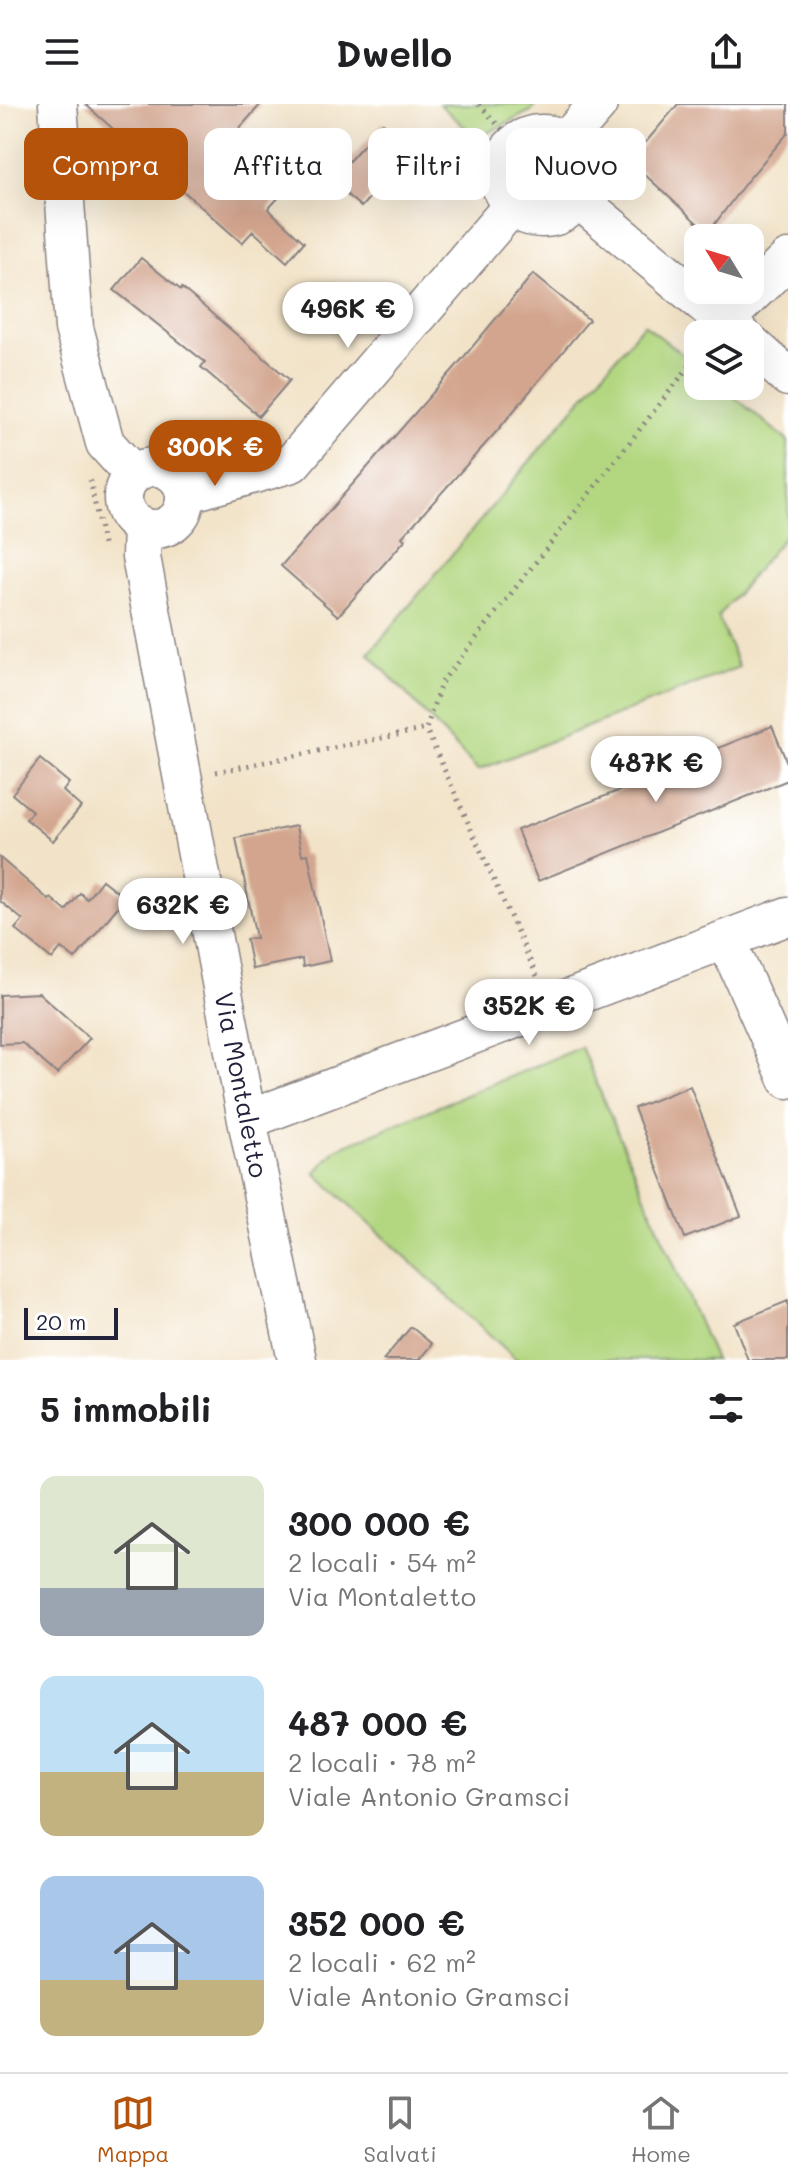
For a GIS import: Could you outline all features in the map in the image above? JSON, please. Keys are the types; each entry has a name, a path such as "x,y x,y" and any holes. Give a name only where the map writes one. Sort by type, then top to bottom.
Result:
{"street":[{"path":"58,104 74,328 105,443 133,474"},
{"path":"577,128 598,104"},
{"path":"506,155 500,181 506,198"},
{"path":"508,200 522,213 547,218 569,208 577,200"},
{"path":"579,200 724,320"},
{"path":"185,494 292,463 512,206"},
{"path":"746,320 788,259"},
{"path":"764,355 788,377"},
{"path":"161,467 177,477 185,494 180,515 163,528 152,529 133,521 123,503 127,482 141,469 161,467"},
{"name":"Via Montaletto","path":"142,526 141,557 247,1120 297,1360"},
{"path":"247,1120 788,916"},
{"path":"726,939 788,1079"}],"path":[{"path":"479,104 506,134"},
{"path":"550,1006 426,729 441,683 684,373"},
{"path":"184,779 426,729"}],"green space":[{"path":"439,104 536,104 531,111 490,132 490,128 466,128"},
{"path":"644,324 684,356 684,400 738,400 788,441 788,532 718,617 739,667 478,770 369,654"},
{"path":"581,1047 715,1360 517,1360 315,1173 336,1149"}],"building":[{"path":"85,104 261,104 240,128 204,128 204,200 276,200 268,209 304,242 287,262 253,231 242,243 188,195 188,128 112,128"},
{"path":"678,104 788,104 788,133 715,224 698,224 646,176 646,142"},
{"path":"368,140 368,199 361,207 352,199 352,158"},
{"path":"141,258 182,288 290,380 259,416 201,367 205,362 114,290"},
{"path":"533,274 589,320 338,616 281,566"},
{"path":"772,726 788,765 788,780 538,881 517,830 639,783"},
{"path":"40,759 69,783 63,791 81,807 53,841 26,819 32,811 12,794"},
{"path":"296,826 302,855 308,854 330,961 303,967 302,959 252,969 246,939 256,938 236,838"},
{"path":"0,858 66,911 80,893 87,899 102,880 125,898 75,959 61,948 52,959 15,929 23,920 0,901"},
{"path":"39,993 90,1038 57,1074 22,1043 0,1044 0,995"},
{"path":"690,1086 741,1216 685,1238 634,1108"},
{"path":"788,1301 788,1360 748,1360 734,1323"},
{"path":"411,1327 432,1344 419,1360 383,1360"}]}
